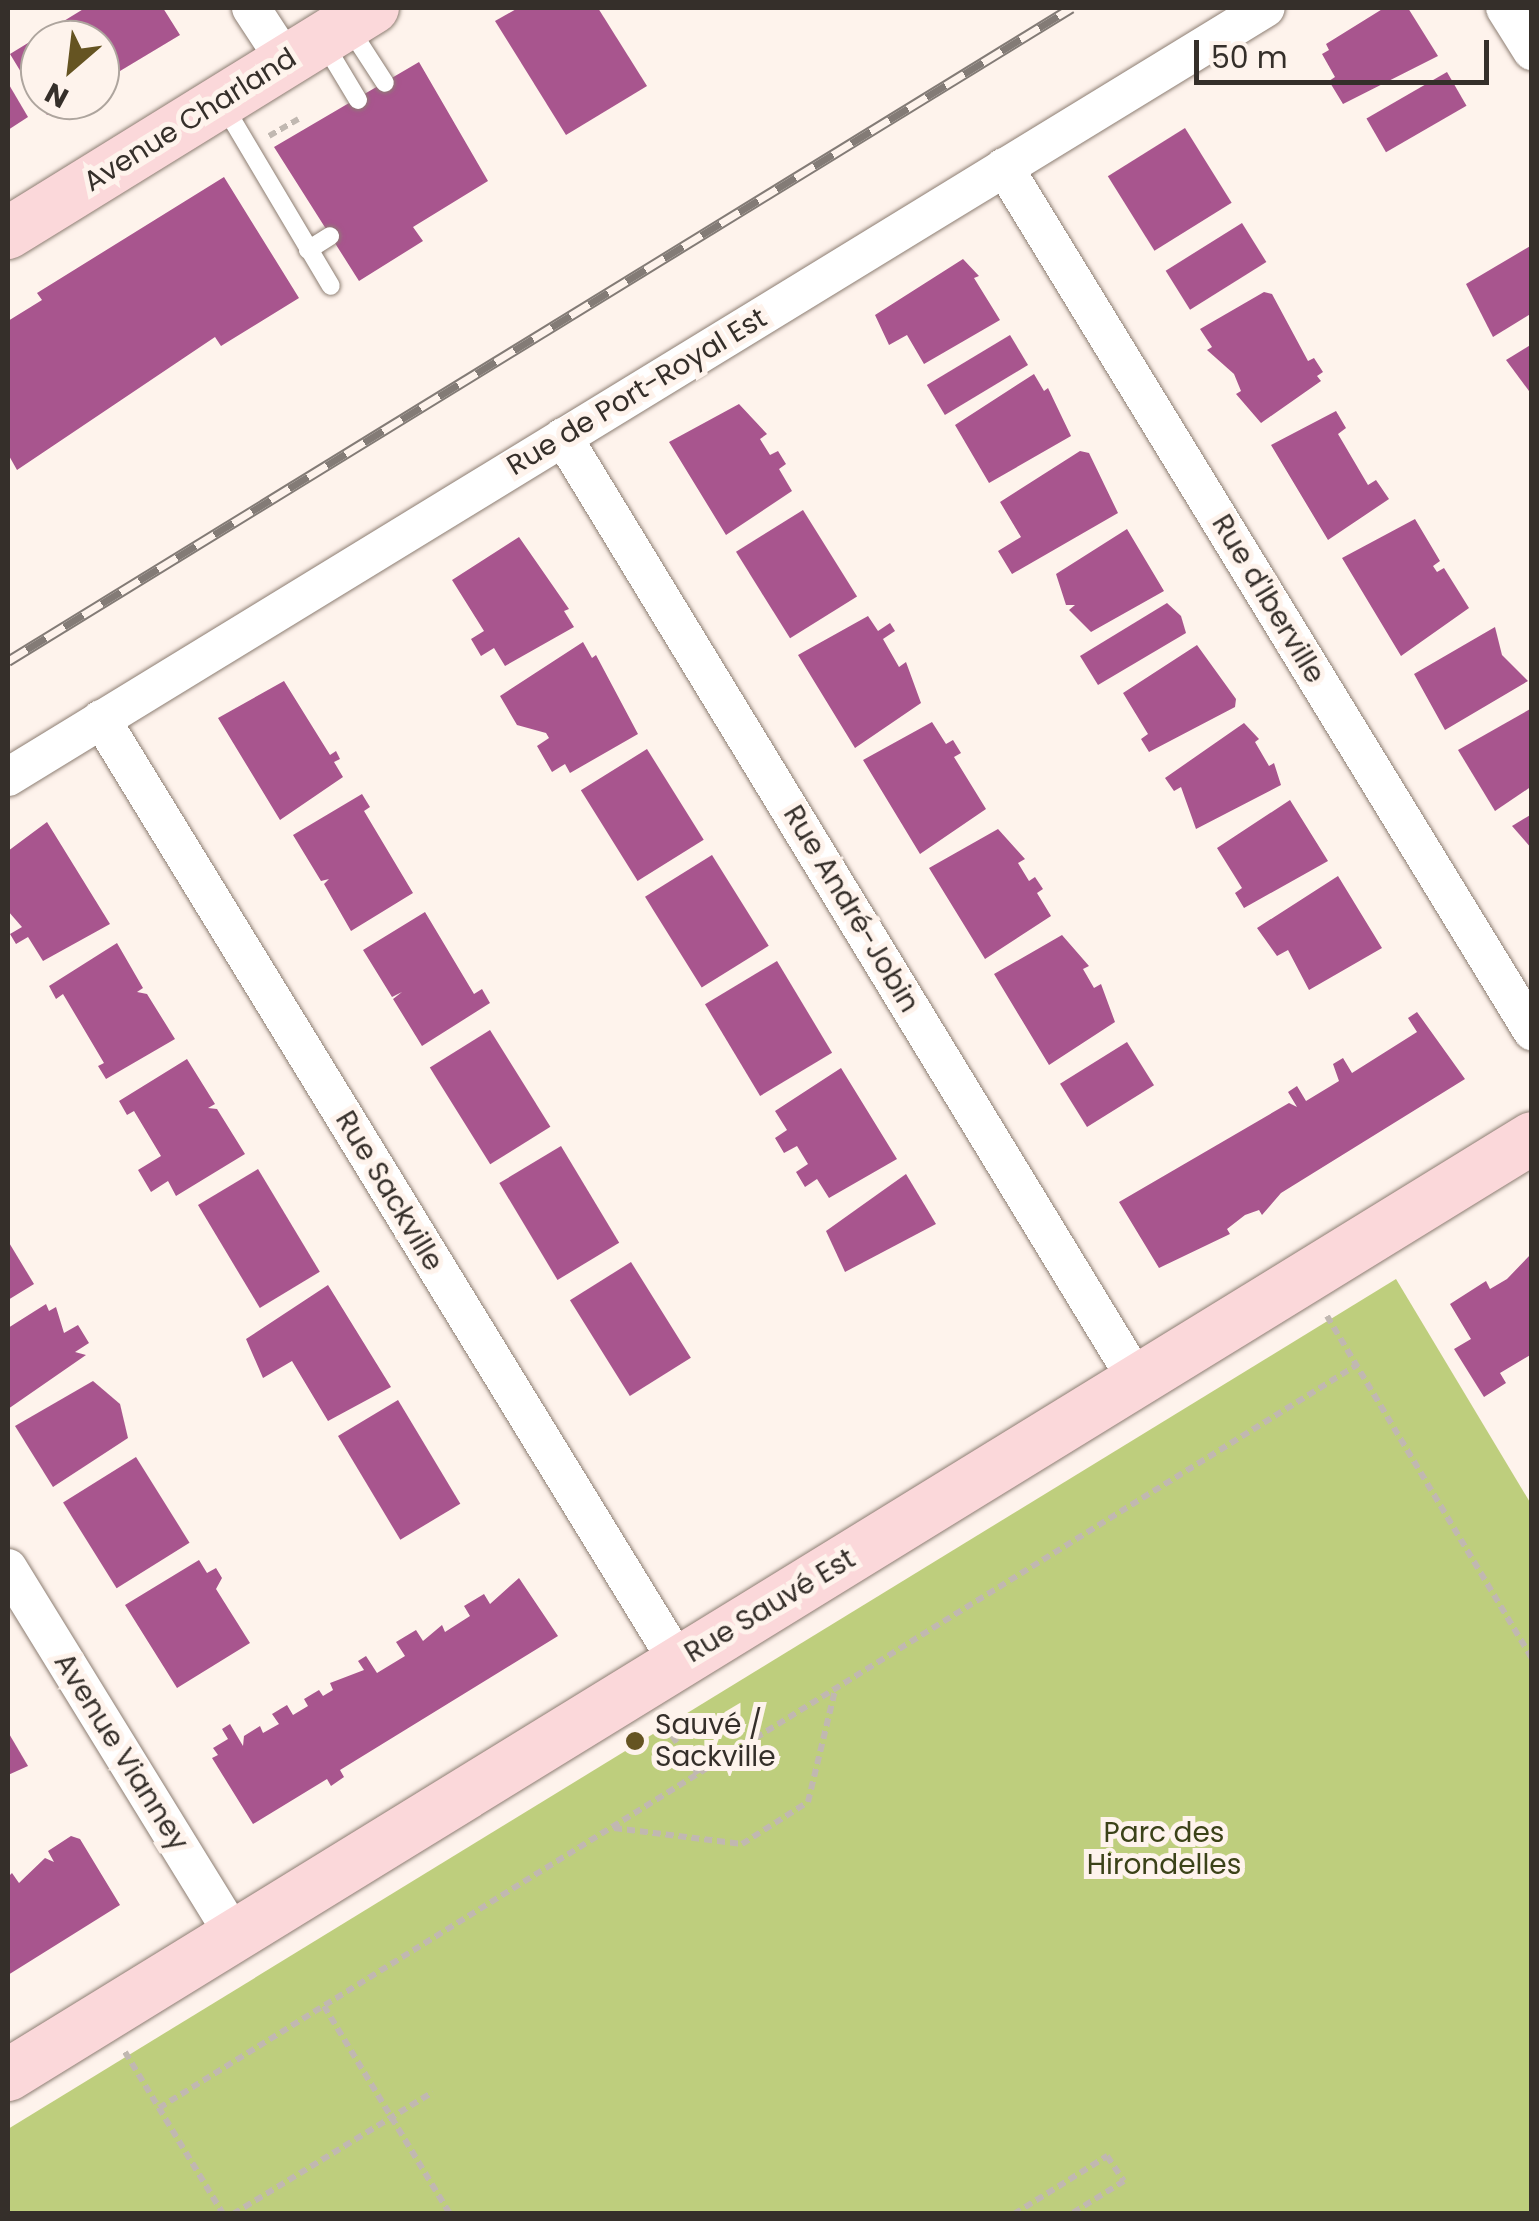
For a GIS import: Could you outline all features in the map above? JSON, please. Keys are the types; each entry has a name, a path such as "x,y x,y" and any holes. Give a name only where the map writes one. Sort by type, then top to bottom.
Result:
{"main road":[{"name":"Avenue Charland","path":"8,232 221,100 323,46"},
{"name":"Rue Sauvé Est","path":"8,2074 1532,1138"}],"street":[{"path":"251,8 323,46"},
{"name":"Rue de Port-Royal Est","path":"8,777 1266,8"},
{"path":"1505,8 1532,51"},
{"name":"Rue d'Iberville","path":"1004,167 1532,1032"},
{"name":"Rue André-Jobin","path":"563,437 1138,1382"},
{"name":"Rue Sackville","path":"101,719 659,1674"},
{"name":"Avenue Vianney","path":"8,1568 234,1935"}],"lane":[{"path":"323,46 385,84"},
{"path":"323,46 358,100"},
{"path":"221,100 330,286"},
{"path":"308,250 330,236"}],"path":[{"path":"304,128 323,46"},
{"path":"1306,1279 1532,1658"},
{"path":"159,2108 1357,1364"},
{"path":"659,1674 698,1774"},
{"path":"612,1827 742,1844 808,1802 835,1688"},
{"path":"324,2006 450,2214"},
{"path":"103,2016 223,2214"},
{"path":"233,2214 433,2092"},
{"path":"1014,2214 1107,2156 1124,2181 1071,2214"}],"green space":[{"name":"Parc des Hirondelles","path":"1396,1279 1531,1504 1531,2213 8,2213 8,2129"}],"building":[{"path":"85,8 163,8 180,35 120,71 120,20 65,20"},
{"path":"518,8 598,8 647,86 566,135 495,21"},
{"path":"1384,8 1408,8 1438,56 1343,104 1329,81 1335,77 1322,54 1329,50 1326,44"},
{"path":"20,48 20,70 10,54"},
{"path":"419,62 488,181 413,227 423,241 359,281 274,147"},
{"path":"1447,72 1466,106 1386,152 1366,118"},
{"path":"8,83 20,103 20,120 23,120 8,130"},
{"path":"1185,128 1232,203 1154,251 1108,176"},
{"path":"224,177 299,298 221,346 215,337 17,470 8,454 8,321 42,300 37,293"},
{"path":"1242,223 1266,262 1190,310 1166,271"},
{"path":"1532,245 1532,313 1493,337 1466,284"},
{"path":"963,259 979,276 974,278 1000,320 924,364 907,335 889,345 875,315"},
{"path":"1264,292 1272,294 1308,361 1314,358 1323,372 1317,376 1321,381 1261,423 1236,394 1241,391 1234,374 1207,350 1212,347 1200,329"},
{"path":"1010,335 1028,365 945,415 927,385"},
{"path":"1532,344 1532,395 1506,360"},
{"path":"1034,374 1044,391 1048,388 1071,436 989,483 955,425"},
{"path":"739,404 767,434 760,439 770,455 778,451 786,464 779,469 792,491 726,535 669,442"},
{"path":"1336,411 1346,428 1338,434 1368,485 1376,480 1389,499 1328,540 1271,445"},
{"path":"1080,451 1089,453 1118,513 1012,574 998,551 1021,537 1000,502"},
{"path":"803,510 857,597 790,638 736,552"},
{"path":"1415,519 1440,561 1433,566 1437,572 1444,568 1469,608 1401,656 1342,558"},
{"path":"1127,529 1164,591 1091,632 1069,610 1075,605 1066,605 1056,574"},
{"path":"519,537 569,609 564,611 574,627 505,666 494,648 481,656 471,639 484,631 452,580"},
{"path":"1167,603 1181,616 1186,633 1098,685 1080,656"},
{"path":"868,616 878,631 890,623 895,631 883,639 899,667 906,662 921,703 855,748 798,655"},
{"path":"1495,627 1502,655 1528,681 1445,730 1414,674"},
{"path":"583,642 592,658 596,655 638,734 570,773 565,764 552,772 537,746 549,738 546,733 517,725 500,696"},
{"path":"1197,645 1236,699 1235,707 1149,752 1141,739 1148,734 1123,693"},
{"path":"284,681 330,755 336,751 340,759 334,762 343,777 280,820 218,718"},
{"path":"1532,708 1532,786 1495,811 1458,750"},
{"path":"932,722 946,744 953,740 961,753 954,757 986,809 920,854 863,760"},
{"path":"1244,723 1259,739 1255,742 1269,766 1274,763 1281,785 1196,829 1181,787 1174,791 1165,778"},
{"path":"647,749 704,840 638,881 581,790"},
{"path":"362,794 370,807 364,811 413,893 351,931 324,884 329,879 321,881 293,835"},
{"path":"1290,800 1328,861 1244,908 1235,893 1242,888 1217,848"},
{"path":"1532,814 1532,849 1512,826"},
{"path":"47,822 110,924 43,961 28,937 16,944 10,934 22,927 8,911 8,851"},
{"path":"998,829 1025,859 1018,863 1029,881 1035,877 1043,889 1037,893 1051,916 985,959 929,868"},
{"path":"712,855 769,946 702,988 645,897"},
{"path":"1338,876 1382,948 1309,990 1288,950 1277,956 1257,928"},
{"path":"425,912 474,994 482,989 490,1003 422,1046 393,999 402,992 392,997 363,950"},
{"path":"1062,935 1089,966 1083,969 1094,988 1101,984 1115,1022 1049,1065 994,974"},
{"path":"117,943 143,988 137,992 147,994 175,1039 106,1079 98,1066 104,1063 63,994 56,999 49,986"},
{"path":"777,961 832,1053 760,1096 705,1004"},
{"path":"1417,1012 1465,1079 1281,1193 1262,1215 1259,1210 1245,1215 1227,1229 1230,1234 1159,1268 1119,1202 1289,1103 1297,1107 1288,1092 1297,1086 1306,1101 1339,1081 1333,1064 1343,1058 1352,1073 1417,1032 1408,1018"},
{"path":"490,1030 550,1127 490,1164 430,1068"},
{"path":"1127,1042 1154,1085 1087,1127 1060,1084"},
{"path":"187,1059 215,1104 208,1108 217,1109 245,1154 176,1196 168,1181 151,1192 138,1170 161,1156 134,1111 127,1115 119,1101"},
{"path":"841,1068 897,1159 829,1198 817,1179 805,1187 796,1172 808,1164 797,1146 784,1153 775,1138 787,1130 775,1111"},
{"path":"561,1146 619,1243 557,1280 499,1183"},
{"path":"258,1169 320,1272 260,1308 198,1205"},
{"path":"906,1174 936,1224 845,1272 826,1231"},
{"path":"8,1241 34,1284 8,1300"},
{"path":"1532,1253 1532,1354 1500,1373 1506,1383 1484,1397 1454,1349 1471,1339 1450,1304 1486,1281 1490,1289 1507,1279"},
{"path":"631,1262 691,1358 630,1396 570,1300"},
{"path":"328,1285 391,1387 328,1421 292,1361 263,1378 246,1339"},
{"path":"46,1304 49,1311 56,1307 64,1333 78,1325 89,1343 75,1352 86,1355 8,1409 8,1328"},
{"path":"93,1381 120,1404 128,1438 53,1487 15,1426"},
{"path":"398,1400 460,1504 400,1540 338,1436"},
{"path":"136,1457 190,1543 117,1588 63,1503"},
{"path":"199,1560 207,1573 216,1568 222,1578 216,1589 250,1643 177,1688 125,1605"},
{"path":"519,1578 558,1636 340,1770 344,1777 331,1786 327,1779 253,1824 212,1758 218,1755 213,1748 228,1739 222,1729 230,1724 243,1746 244,1736 260,1726 263,1733 279,1724 272,1714 287,1705 293,1715 308,1706 304,1699 319,1690 323,1696 333,1690 330,1683 364,1670 358,1661 366,1656 377,1673 405,1656 396,1642 416,1630 423,1641 442,1625 445,1632 470,1616 464,1606 484,1594 490,1604"},
{"path":"8,1732 28,1766 8,1775"},
{"path":"71,1836 80,1839 120,1905 8,1975 8,1877 12,1873 19,1883 45,1858 54,1862 48,1851"}],"railway":[{"path":"8,661 1071,8"}],"place":[{"name":"Sauvé / Sackville","path":"635,1741"}]}
